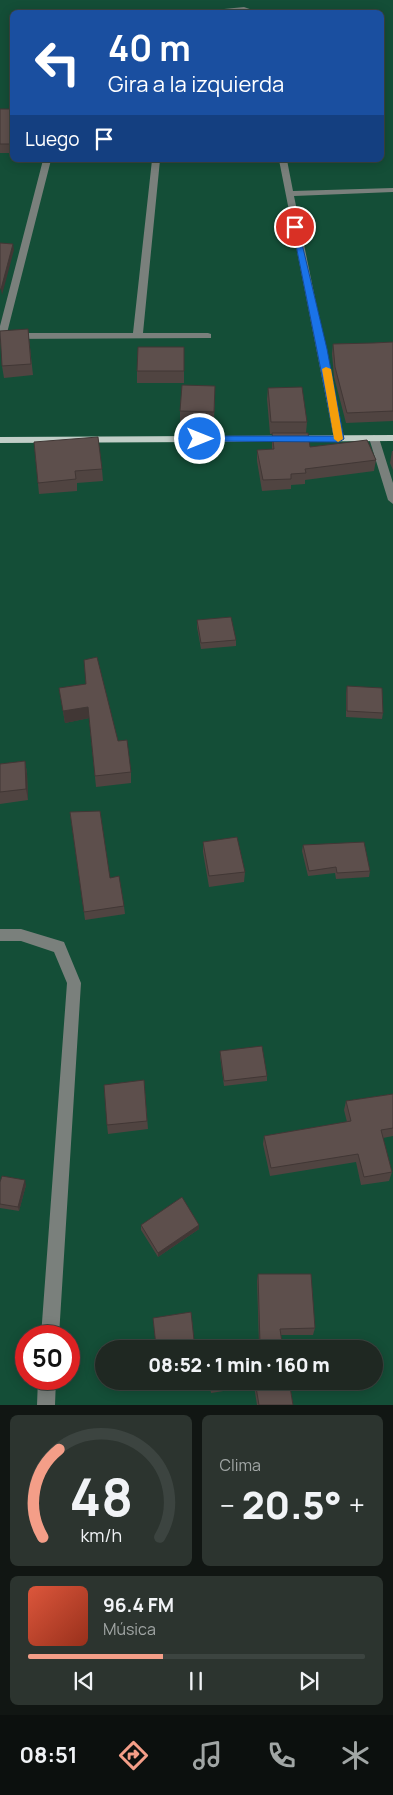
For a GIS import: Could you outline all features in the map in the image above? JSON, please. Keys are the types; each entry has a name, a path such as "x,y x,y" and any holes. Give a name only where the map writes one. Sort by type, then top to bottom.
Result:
{"main road":[{"path":"0,440 393,438"}],"street":[{"path":"234,10 248,10"},
{"path":"46,162 1,336 208,336"},
{"path":"138,335 156,162"},
{"path":"283,162 289,194 327,349 339,439"},
{"path":"289,194 393,190"},
{"path":"374,438 393,500"},
{"path":"0,935 21,935 59,947 74,983 51,1325"},
{"path":"46,1405 47,1390"}],"green space":[{"path":"0,0 393,0 393,1405 0,1405"}],"building":[{"path":"0,109 10,109 10,144 0,144"},
{"path":"0,243 13,244 1,289 0,289"},
{"path":"28,329 31,364 2,366 0,331"},
{"path":"393,342 393,411 347,413 335,367 333,344"},
{"path":"138,347 184,347 184,371 137,371"},
{"path":"182,385 215,386 214,412 180,411"},
{"path":"302,387 307,422 271,422 268,388"},
{"path":"272,433 308,433 310,447 367,440 376,460 305,469 306,473 291,474 291,479 263,480 257,450 274,449"},
{"path":"98,437 102,469 75,471 76,479 38,483 34,442"},
{"path":"231,617 236,640 201,643 197,620"},
{"path":"97,657 118,741 127,740 131,772 95,776 88,707 63,711 59,688 86,684 84,660"},
{"path":"347,686 382,688 383,713 347,711"},
{"path":"25,761 26,789 0,792 0,764"},
{"path":"100,811 110,878 119,876 124,906 84,912 70,812"},
{"path":"237,837 245,872 209,876 203,842"},
{"path":"364,842 370,871 337,873 336,867 309,871 303,845"},
{"path":"262,1046 267,1076 224,1081 220,1051"},
{"path":"144,1080 147,1121 107,1125 104,1085"},
{"path":"393,1094 393,1128 381,1130 392,1172 364,1177 358,1154 271,1168 264,1136 351,1121 346,1101"},
{"path":"2,1176 25,1180 18,1207 0,1204 0,1182"},
{"path":"182,1197 199,1225 158,1253 141,1225"},
{"path":"258,1274 311,1274 315,1328 280,1329 282,1340 260,1340"},
{"path":"191,1312 194,1340 155,1340 153,1318"},
{"path":"256,1390 290,1390 293,1405 259,1405"}],"slow traffic":[{"path":"326,369 338,439"}],"route":[{"path":"200,439 339,439 322,349 295,227"}]}
